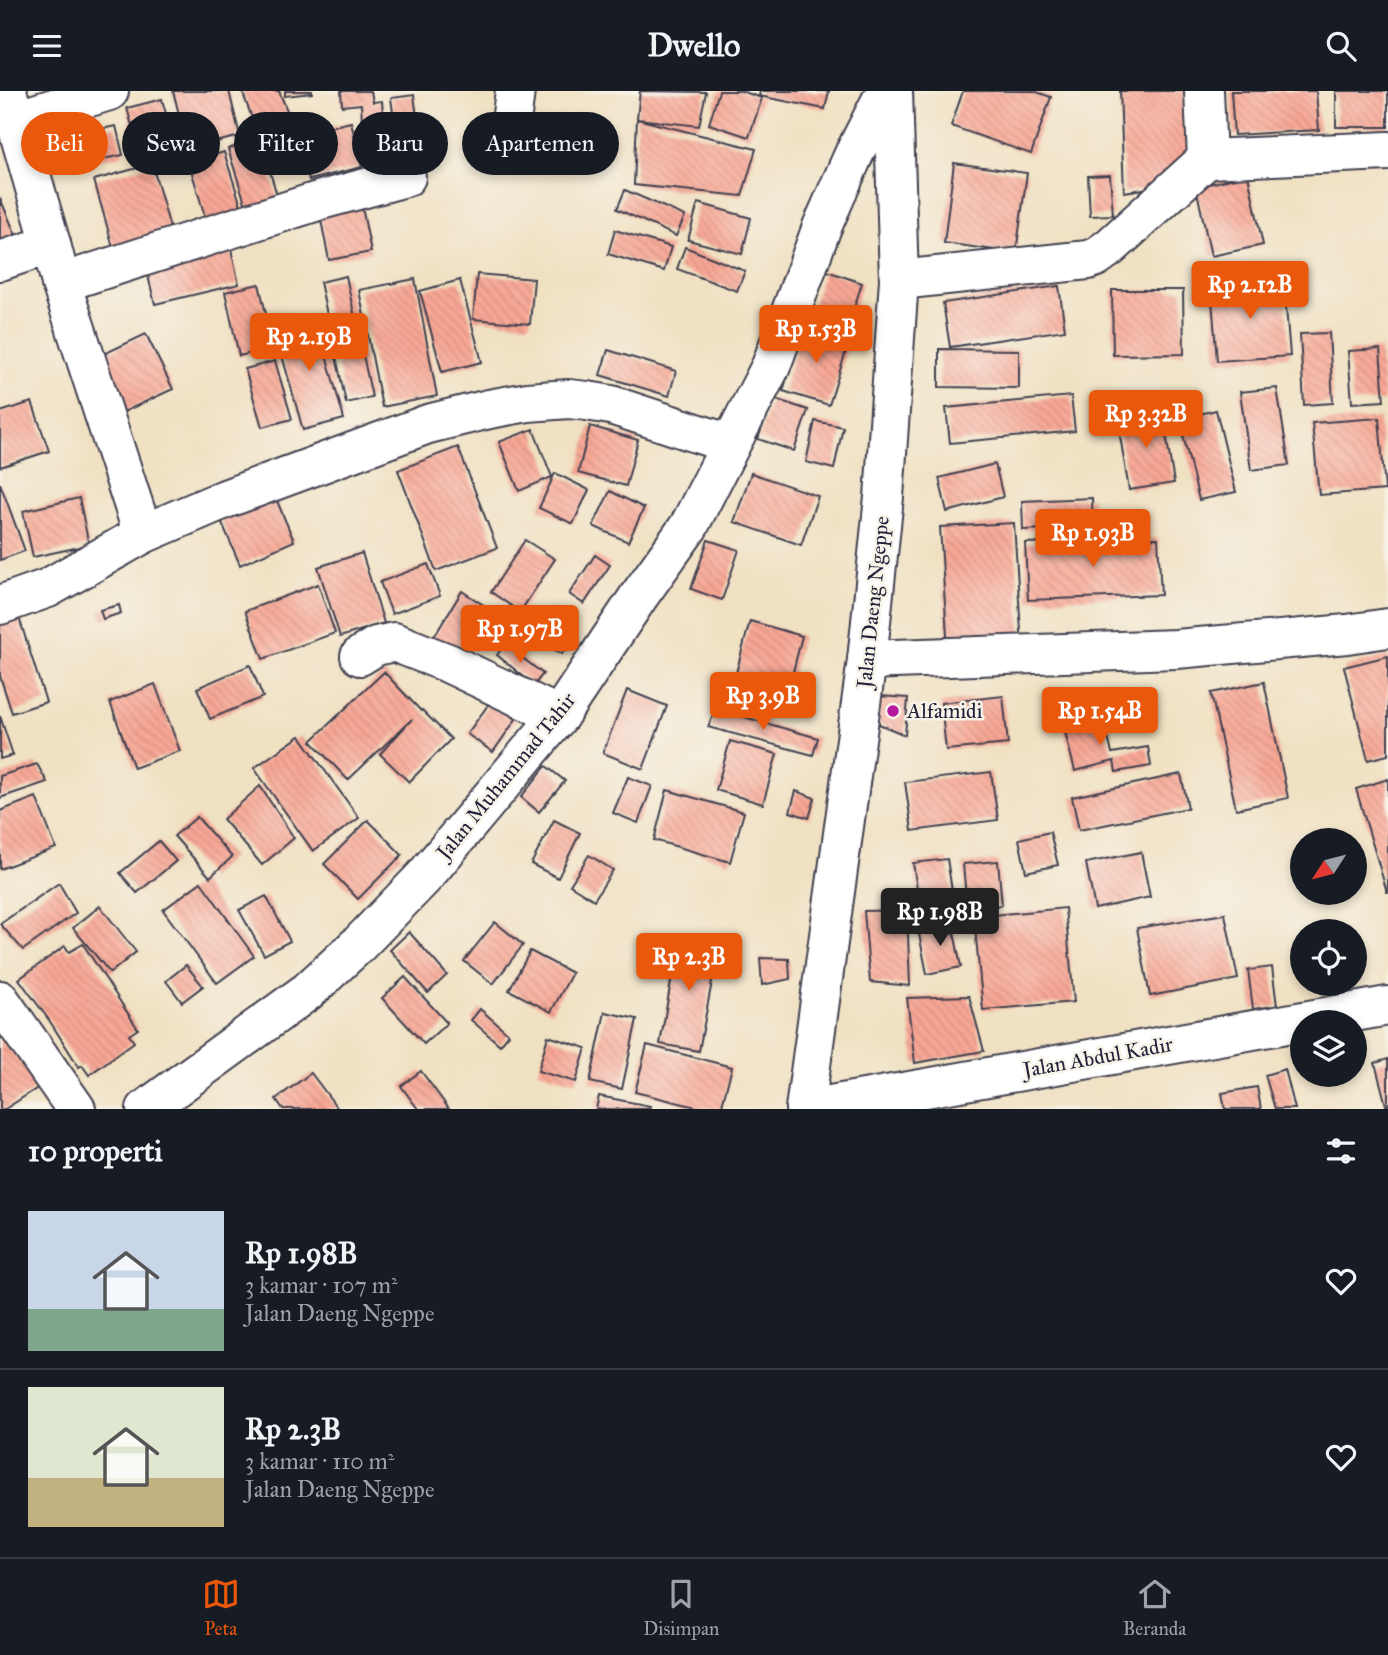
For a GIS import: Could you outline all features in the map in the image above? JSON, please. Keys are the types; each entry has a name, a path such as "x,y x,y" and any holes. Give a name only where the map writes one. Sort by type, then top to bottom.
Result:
{"street":[{"path":"109,91 11,106 61,283 142,534"},
{"path":"512,112 515,91"},
{"name":"Jalan Muhammad Tahir","path":"146,1109 308,991 359,944 424,877 559,716 689,526 771,366 822,227 854,154 886,91"},
{"name":"Jalan Daeng Ngeppe","path":"807,1109 867,660 884,497 899,280 893,91"},
{"path":"1204,91 1207,159"},
{"path":"899,280 1096,257 1207,159 1388,151"},
{"path":"61,283 321,199 406,177"},
{"path":"0,261 51,244"},
{"path":"0,605 48,588 142,534 237,494 428,424 489,409 527,402 569,399 611,405 730,444"},
{"path":"867,660 1176,649 1388,628"},
{"path":"360,656 376,646 394,642 448,663 559,716"},
{"path":"0,1000 76,1109"},
{"name":"Jalan Abdul Kadir","path":"807,1109 1388,1006"}],"building":[{"path":"173,91 229,91 234,112 234,138 220,141 220,112 178,112"},
{"path":"242,91 279,91 288,112 250,112"},
{"path":"285,91 312,91 312,93 285,96"},
{"path":"341,91 371,91 373,102 382,101 383,112 362,112 361,104 342,106"},
{"path":"640,91 706,92 699,126 637,119"},
{"path":"719,91 741,91 762,98 749,137 709,124"},
{"path":"760,91 829,91 825,109 759,96"},
{"path":"963,91 1034,91 1051,97 1031,154 951,126"},
{"path":"1120,91 1184,91 1192,150 1156,187 1124,192"},
{"path":"1231,91 1316,91 1319,130 1234,135"},
{"path":"1336,91 1388,91 1388,127 1336,127"},
{"path":"414,95 416,112 393,112 391,98"},
{"path":"162,99 165,112 128,112 127,108"},
{"path":"637,119 756,149 742,196 634,185"},
{"path":"351,122 352,169 338,173 338,125"},
{"path":"116,126 122,155 108,158 108,128"},
{"path":"234,147 234,168 228,149"},
{"path":"224,152 243,212 207,223 193,175 220,175 220,153"},
{"path":"954,163 1027,173 1016,253 944,243"},
{"path":"122,172 122,175 155,175 174,242 116,258 94,180"},
{"path":"236,175 271,175 280,205 249,215"},
{"path":"308,175 329,175 309,180"},
{"path":"1110,175 1113,215 1090,216 1088,176"},
{"path":"1248,175 1263,245 1211,256 1196,187"},
{"path":"625,190 685,216 676,236 617,209"},
{"path":"0,198 17,238 0,245"},
{"path":"698,203 751,218 742,254 688,240"},
{"path":"362,207 371,252 329,260 320,215"},
{"path":"615,230 671,247 664,271 608,254"},
{"path":"229,240 239,284 155,304 144,260"},
{"path":"685,247 745,271 737,291 677,269"},
{"path":"824,270 862,283 848,327 810,314"},
{"path":"477,274 534,279 530,324 473,319"},
{"path":"346,276 372,397 346,403 320,282"},
{"path":"415,279 437,396 382,407 359,290"},
{"path":"460,280 482,362 442,372 420,291"},
{"path":"1284,282 1290,356 1217,361 1211,287"},
{"path":"259,284 274,348 239,356 225,292"},
{"path":"1059,286 1065,330 950,347 943,303"},
{"path":"1112,290 1183,290 1184,354 1113,355"},
{"path":"315,316 344,419 303,430 274,327"},
{"path":"803,324 850,339 829,405 783,391"},
{"path":"1329,333 1333,403 1304,405 1300,334"},
{"path":"146,334 173,389 115,416 89,361"},
{"path":"939,349 1019,350 1019,388 939,387"},
{"path":"1380,349 1384,401 1352,403 1348,351"},
{"path":"608,350 676,371 669,396 600,375"},
{"path":"275,361 292,419 262,427 245,369"},
{"path":"1277,388 1289,465 1251,470 1240,392"},
{"path":"1071,396 1075,431 950,443 946,408"},
{"path":"772,398 808,410 794,451 758,439"},
{"path":"32,402 49,451 0,467 0,412"},
{"path":"1162,410 1174,483 1129,490 1117,418"},
{"path":"1216,410 1236,492 1199,500 1179,419"},
{"path":"1379,418 1385,490 1319,495 1312,423"},
{"path":"815,421 843,427 834,469 806,462"},
{"path":"590,426 638,440 626,486 578,473"},
{"path":"533,429 552,477 519,491 499,442"},
{"path":"458,447 497,548 436,571 398,470"},
{"path":"995,464 1003,497 947,512 939,478"},
{"path":"555,473 589,490 573,524 539,508"},
{"path":"751,473 818,496 801,545 734,522"},
{"path":"0,483 25,551 0,560"},
{"path":"610,491 644,508 628,542 593,526"},
{"path":"274,494 294,541 240,565 220,518"},
{"path":"79,498 89,545 33,557 23,511"},
{"path":"1092,498 1093,527 1023,530 1022,501"},
{"path":"1014,523 1022,647 948,651 940,527"},
{"path":"1158,538 1161,595 1028,600 1025,543"},
{"path":"525,540 555,559 520,612 491,592"},
{"path":"708,540 739,550 722,600 691,589"},
{"path":"362,553 384,623 340,637 318,567"},
{"path":"595,555 610,565 584,604 569,594"},
{"path":"428,564 440,596 392,614 380,582"},
{"path":"318,584 335,633 263,659 245,611"},
{"path":"462,591 488,608 459,656 432,640"},
{"path":"15,605 46,702 12,713 0,676 0,609"},
{"path":"119,605 121,613 103,619 100,610"},
{"path":"557,620 576,631 562,654 544,644"},
{"path":"750,621 802,636 789,688 736,673"},
{"path":"505,644 543,674 534,685 497,655"},
{"path":"1388,656 1388,755 1368,760 1344,667"},
{"path":"250,665 263,697 210,719 197,688"},
{"path":"384,672 451,739 409,782 380,754 412,719 348,780 311,741"},
{"path":"1264,682 1288,798 1236,809 1211,693"},
{"path":"155,684 180,751 134,768 110,702"},
{"path":"627,690 667,706 643,769 603,753"},
{"name":"Alfamidi","path":"879,696 908,698 905,735 879,724"},
{"path":"1003,696 1008,744 946,750 941,703"},
{"path":"491,701 516,719 493,752 467,734"},
{"path":"716,709 818,738 813,755 708,727"},
{"path":"1102,715 1112,753 1148,747 1151,766 1116,772 1114,761 1075,771 1063,724"},
{"path":"0,716 13,755 0,759"},
{"path":"300,736 359,818 313,851 254,768"},
{"path":"730,741 777,754 763,804 716,790"},
{"path":"37,764 47,782 0,798 0,776"},
{"path":"546,766 565,781 539,812 521,797"},
{"path":"991,772 998,820 912,831 905,782"},
{"path":"1181,774 1188,808 1079,830 1072,797"},
{"path":"628,777 652,786 638,823 613,813"},
{"path":"1388,779 1388,892 1387,892 1356,789"},
{"path":"260,786 294,838 262,865 223,819"},
{"path":"667,790 744,812 730,862 654,840"},
{"path":"796,791 815,798 809,818 790,812"},
{"path":"36,797 56,848 0,869 0,811"},
{"path":"197,817 232,857 210,877 174,836"},
{"path":"368,820 402,855 358,899 324,864"},
{"path":"554,820 580,833 558,878 531,864"},
{"path":"1050,832 1058,865 1026,872 1019,839"},
{"path":"159,841 176,861 137,893 120,873"},
{"path":"1141,852 1150,897 1095,909 1086,863"},
{"path":"589,855 613,870 594,900 570,885"},
{"path":"947,859 954,903 920,908 913,863"},
{"path":"998,861 1002,905 967,909 963,864"},
{"path":"201,882 254,956 217,983 163,910"},
{"path":"59,883 76,913 23,950 0,924"},
{"path":"266,896 290,941 264,955 239,910"},
{"path":"100,906 136,952 110,973 73,928"},
{"path":"1065,908 1074,1002 983,1010 974,917"},
{"path":"907,910 910,986 870,982 864,911"},
{"path":"1225,914 1238,979 1150,996 1137,928"},
{"path":"495,922 523,945 493,984 464,961"},
{"path":"952,922 961,967 927,974 918,929"},
{"path":"409,932 447,975 428,993 390,950"},
{"path":"679,936 719,944 699,1051 660,1044"},
{"path":"83,944 138,1029 129,1035 134,1042 89,1075 82,1065 79,1067 19,979 65,946 69,952"},
{"path":"530,951 572,973 551,1012 509,990"},
{"path":"760,958 789,959 790,979 762,985"},
{"path":"186,965 203,986 182,1002 166,981"},
{"path":"1272,967 1277,1006 1253,1009 1248,970"},
{"path":"405,977 447,1023 424,1044 382,998"},
{"path":"969,996 984,1051 915,1063 907,998"},
{"path":"480,1009 509,1034 500,1045 471,1020"},
{"path":"605,1012 637,1019 622,1089 590,1082"},
{"path":"0,1032 39,1087 5,1109 0,1109"},
{"path":"548,1036 586,1048 576,1082 538,1071"},
{"path":"647,1045 732,1067 721,1109 704,1109 635,1092"},
{"path":"1388,1059 1388,1109 1387,1109 1375,1063"},
{"path":"1285,1069 1295,1109 1275,1109 1265,1075"},
{"path":"421,1071 449,1109 418,1109 401,1086"},
{"path":"311,1073 338,1109 283,1109 276,1099"},
{"path":"1257,1087 1261,1109 1225,1109 1222,1093"},
{"path":"599,1096 650,1106 649,1109 596,1109"}],"place":[{"name":"Alfamidi","path":"893,711"}]}
